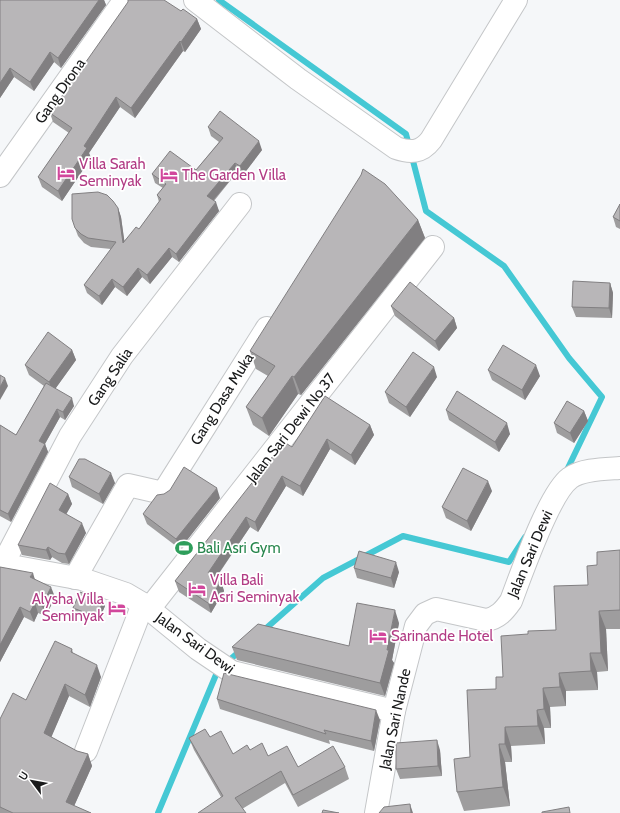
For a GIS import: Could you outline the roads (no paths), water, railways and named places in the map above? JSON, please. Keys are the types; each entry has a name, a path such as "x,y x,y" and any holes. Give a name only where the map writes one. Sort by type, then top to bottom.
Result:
{"street":[{"path":"195,0 298,79 396,148 414,152 428,145 516,0"},
{"name":"Gang Drona","path":"0,176 120,6"},
{"name":"Gang Salia","path":"1,564 70,436 122,356 240,204"},
{"name":"Jalan Sari Dewi No.37","path":"86,751 146,606 433,247"},
{"name":"Gang Dasa Muka","path":"75,578 128,485 163,493 277,313"},
{"name":"Jalan Sari Dewi","path":"416,626 425,614 436,609 486,620 500,615 511,601 551,505 564,483 579,474 620,468"},
{"name":"Jalan Sari Dewi","path":"1,564 75,578 126,594 146,606 225,668 245,677 394,711"},
{"name":"Jalan Sari Nande","path":"376,813 394,711 416,626"}],"waterway":[{"path":"219,0 406,134 426,211 504,266 569,358 602,397 566,472"},
{"path":"263,631 323,578 403,536 509,562 525,537"},
{"path":"158,813 218,670 241,650"}],"place":[{"name":"Villa Sarah Seminyak","path":"66,173"},
{"name":"The Garden Villa","path":"169,175"},
{"name":"Bali Asri Gym","path":"184,548"},
{"name":"Villa Bali Asri Seminyak","path":"197,589"},
{"name":"Alysha Villa Seminyak","path":"117,608"},
{"name":"Sarinande Hotel","path":"378,636"}]}
